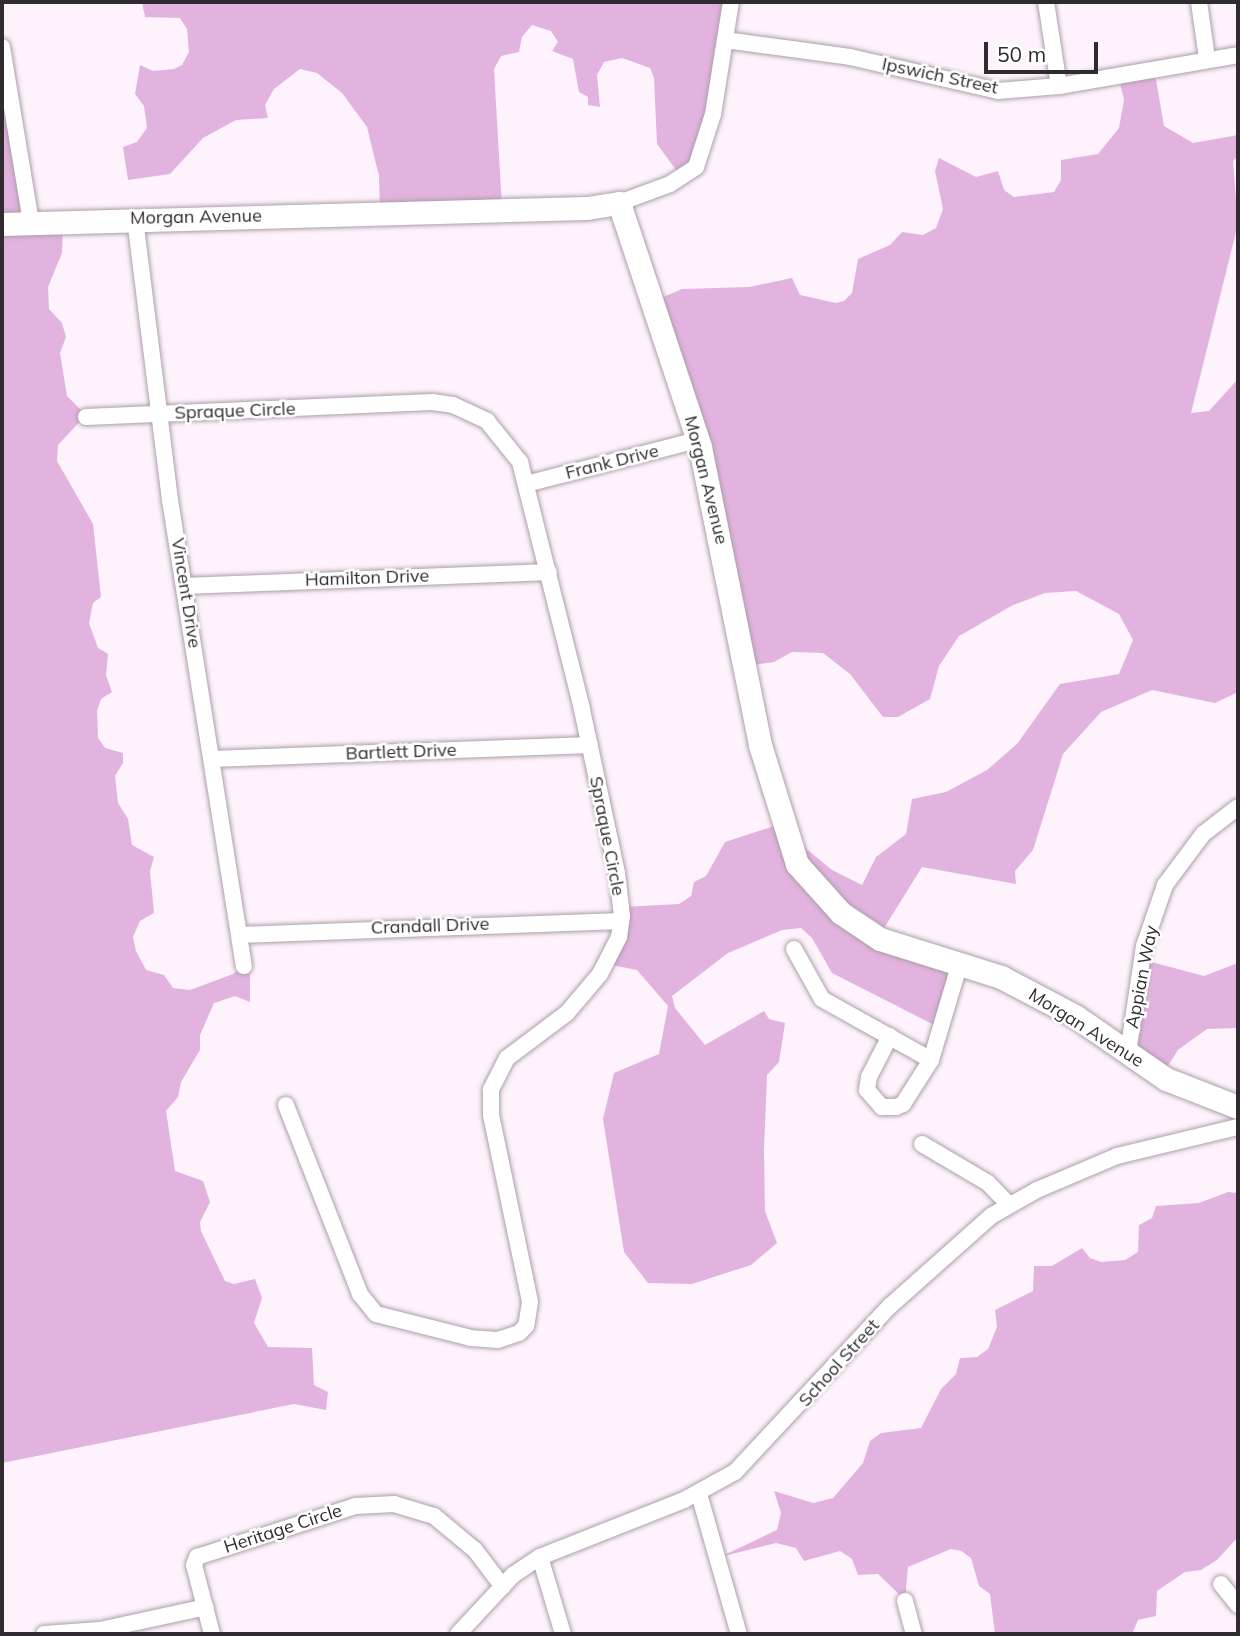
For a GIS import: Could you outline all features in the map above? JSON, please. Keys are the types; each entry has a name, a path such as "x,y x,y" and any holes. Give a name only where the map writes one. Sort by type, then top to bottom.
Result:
{"street":[{"path":"619,203 670,184 696,167 713,114 731,2"},
{"path":"1046,2 1059,86"},
{"path":"1199,2 1207,58"},
{"name":"Ipswich Street","path":"725,40 850,57 998,91 1059,86 1207,58 1238,55"},
{"path":"2,47 31,223"},
{"name":"Morgan Avenue","path":"2,223 587,208 619,203 697,440 725,554 760,745 797,864 825,899 860,927 902,948 960,963 1044,999 1166,1079 1238,1107"},
{"name":"Vincent Drive","path":"135,219 185,586 244,966"},
{"name":"Spraque Circle","path":"86,417 432,402 453,405 487,421 520,462 590,745 617,873 620,921 615,946 600,974 566,1013 507,1058 491,1090 491,1115 530,1303 526,1326 519,1334 498,1340 471,1338 376,1314 360,1294 286,1105"},
{"name":"Frank Drive","path":"526,484 697,440"},
{"name":"Hamilton Drive","path":"185,586 549,572"},
{"name":"Bartlett Drive","path":"212,759 590,745"},
{"name":"Appian Way","path":"1128,1053 1144,946 1165,885 1202,834 1238,807"},
{"name":"Crandall Drive","path":"240,935 620,921"},
{"path":"794,949 822,999 931,1060"},
{"path":"890,1036 867,1083 870,1096 882,1107 903,1104 931,1060 960,963"},
{"name":"School Street","path":"458,1634 503,1587 540,1557 699,1494 735,1472 890,1306 934,1264 1009,1205 1117,1156 1238,1127"},
{"path":"922,1144 988,1183 1009,1205"},
{"path":"699,1494 739,1634"},
{"name":"Heritage Circle","path":"212,1634 194,1565 197,1557 324,1514 372,1504 405,1506 435,1516 475,1550 503,1587"},
{"path":"540,1557 563,1634"},
{"path":"1221,1584 1238,1605"},
{"path":"905,1601 914,1634"},
{"path":"44,1634 100,1630 206,1607"}],"shaded area":[{"path":"142,2 731,4 702,153 679,174 657,144 654,78 650,68 622,58 604,62 597,75 600,107 588,105 588,97 579,92 573,59 552,51 558,42 551,31 532,25 522,37 519,52 501,56 494,69 502,207 380,211 379,176 367,127 342,93 317,73 300,69 274,89 265,105 268,118 236,120 203,138 170,174 128,180 123,147 137,142 147,128 144,106 135,94 140,65 153,71 174,69 182,65 189,52 187,29 180,18 145,17"},
{"path":"2,43 30,218 63,223 62,253 48,287 49,309 62,323 66,337 60,353 67,396 86,415 58,445 57,461 93,524 101,597 93,603 89,623 98,648 108,654 106,675 112,692 101,699 97,711 98,738 105,748 123,753 123,763 115,776 118,803 128,819 132,845 154,857 150,871 154,913 140,921 133,937 136,951 146,970 164,975 173,988 190,990 233,974 245,964 250,971 250,1002 235,996 214,1003 200,1035 200,1050 181,1082 178,1097 166,1111 175,1171 203,1181 210,1202 200,1222 201,1231 225,1281 234,1284 255,1279 262,1298 254,1323 268,1347 312,1348 314,1385 328,1392 326,1410 294,1404 2,1463"},
{"path":"1154,68 1164,126 1193,143 1238,135 1238,156 1233,161 1238,224 1191,413 1209,411 1238,379 1238,692 1215,703 1152,690 1101,712 1063,754 1033,850 1015,871 1016,884 922,867 881,933 954,960 940,1028 832,973 812,938 801,928 782,930 728,953 672,996 675,1008 705,1045 764,1011 769,1019 785,1023 779,1062 767,1075 764,1151 765,1211 777,1243 751,1265 692,1284 648,1283 624,1252 603,1119 614,1073 659,1054 668,1006 637,970 607,964 622,907 679,904 691,896 694,882 706,876 725,842 780,824 796,828 804,847 832,870 862,885 876,857 906,834 912,799 946,792 987,770 1017,744 1060,684 1119,674 1133,640 1119,614 1076,591 1045,593 1013,605 959,636 939,666 930,699 898,717 883,717 850,674 823,653 792,652 774,662 747,666 654,301 682,289 749,287 792,278 800,295 836,303 844,301 852,293 858,259 890,245 902,232 923,235 936,228 943,209 935,171 939,158 976,177 998,171 1004,190 1014,197 1054,192 1061,180 1061,160 1098,154 1119,128 1124,100 1118,75"},
{"path":"1144,960 1204,976 1238,963 1238,1028 1207,1029 1178,1050 1162,1075 1129,1047"},
{"path":"1228,1192 1238,1193 1238,1537 1217,1560 1201,1570 1185,1572 1157,1591 1156,1616 1138,1620 1132,1634 995,1634 990,1594 979,1586 971,1558 961,1551 951,1549 908,1567 905,1600 878,1574 858,1575 852,1559 840,1551 804,1561 796,1548 776,1543 720,1557 777,1530 781,1513 774,1491 813,1503 833,1498 863,1463 870,1441 881,1433 921,1428 941,1389 956,1374 960,1358 977,1357 988,1349 997,1327 995,1310 1033,1291 1034,1266 1052,1266 1082,1248 1090,1258 1101,1262 1125,1260 1138,1252 1139,1225 1152,1218 1156,1206 1199,1203"}]}
